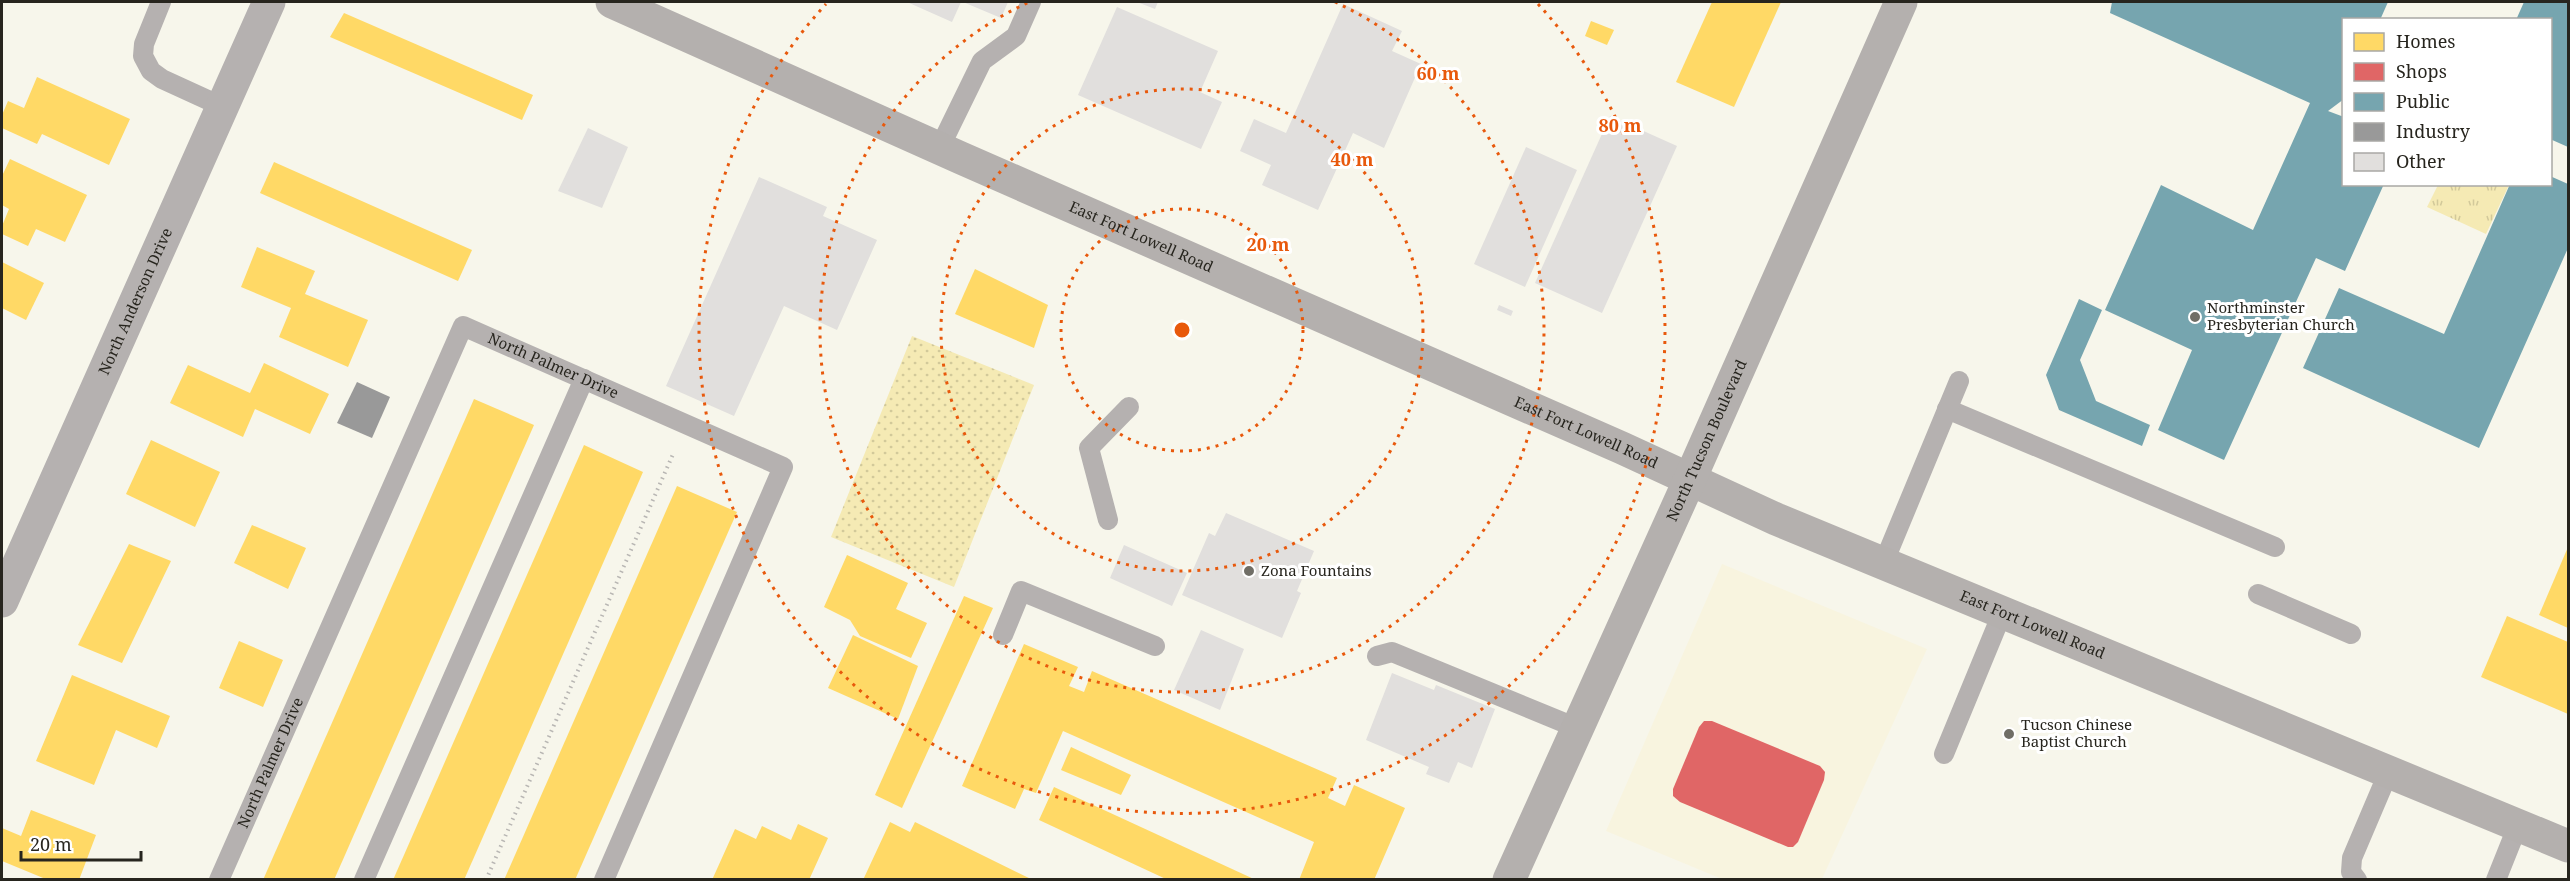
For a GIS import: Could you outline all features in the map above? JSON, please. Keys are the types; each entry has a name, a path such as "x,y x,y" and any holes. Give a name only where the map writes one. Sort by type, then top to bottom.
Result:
{"main road":[{"name":"East Fort Lowell Road","path":"612,2 1776,519 2568,846"},
{"name":"North Tucson Boulevard","path":"1509,879 1690,479 1901,2"}],"street":[{"name":"North Anderson Drive","path":"2,601 268,2"}],"lane":[{"path":"161,2 144,44 143,56 150,71 162,79 221,106"},
{"path":"939,149 982,61 1016,36 1031,2"},
{"name":"North Palmer Drive","path":"219,879 463,326 783,467 604,879"},
{"path":"364,879 584,380"},
{"path":"1884,562 1959,381"},
{"path":"1108,520 1089,448 1129,407"},
{"path":"1947,409 2275,547"},
{"path":"1003,635 1021,591 1155,646"},
{"path":"2258,594 2351,634"},
{"path":"1944,754 2003,611"},
{"path":"1377,656 1392,652 1576,728"},
{"path":"2357,879 2351,872 2352,858 2389,771"},
{"path":"2496,879 2518,825"}],"path":[{"path":"486,879 686,424"}],"shaded area":[{"path":"1722,564 1927,649 1822,879 1722,879 1606,831"}],"green space":[{"path":"2437,186 2509,186 2486,234 2427,207"},
{"path":"912,336 1034,385 954,587 831,537"}],"building: Homes":[{"path":"1712,2 1781,2 1734,107 1676,82"},
{"path":"344,13 533,95 522,120 330,37"},
{"path":"1591,21 1614,30 1607,45 1585,36"},
{"path":"37,77 130,119 109,165 42,134 37,144 2,128 2,115 8,101 24,108"},
{"path":"10,159 87,195 65,242 36,229 28,246 2,234 2,226 9,209 2,205 2,176"},
{"path":"274,162 472,250 458,281 260,193"},
{"path":"257,247 315,271 305,294 368,320 348,367 279,337 291,308 241,287"},
{"path":"2,262 44,283 26,320 2,308"},
{"path":"975,269 1048,305 1034,348 955,314"},
{"path":"264,363 329,394 310,434 255,409 243,437 170,403 188,365 250,393"},
{"path":"474,399 534,425 334,880 263,880"},
{"path":"151,440 220,472 195,527 126,494"},
{"path":"584,445 643,472 464,880 393,880"},
{"path":"677,486 737,512 575,880 504,880"},
{"path":"252,525 306,548 288,589 234,563"},
{"path":"129,544 171,561 122,663 78,645"},
{"path":"2568,547 2568,628 2539,615"},
{"path":"847,555 908,583 896,609 927,623 911,658 860,636 850,620 824,607"},
{"path":"964,596 993,608 902,808 875,795"},
{"path":"2507,616 2568,642 2568,714 2481,677"},
{"path":"853,635 918,666 898,719 828,688"},
{"path":"239,641 283,660 263,707 219,688"},
{"path":"1024,644 1078,667 1069,686 1084,692 1092,671 1337,778 1328,798 1345,806 1354,785 1405,808 1374,880 1299,880 1314,842 1063,731 1036,793 1024,789 1015,809 962,786"},
{"path":"72,675 170,716 157,748 116,730 94,785 36,761"},
{"path":"1071,747 1131,775 1121,795 1061,770"},
{"path":"1054,787 1256,880 1168,880 1039,820"},
{"path":"31,810 96,835 79,880 48,880 2,861 2,828 21,836"},
{"path":"890,822 910,832 915,822 1033,880 863,880"},
{"path":"798,824 828,838 809,880 712,880 735,829 756,839 762,826 791,840"}],"building: Shops":[{"path":"1704,721 1712,721 1820,766 1825,772 1824,780 1798,842 1793,847 1788,847 1680,802 1673,796 1673,789 1699,727"}],"building: Public":[{"path":"2112,2 2388,2 2381,18 2342,18 2342,100 2328,111 2342,116 2342,186 2383,186 2345,271 2316,258 2224,460 2158,430 2192,350 2105,310 2161,185 2253,230 2310,103 2110,13"},
{"path":"2524,2 2568,2 2568,147 2552,140 2552,18 2517,18"},
{"path":"2552,177 2568,184 2568,248 2479,448 2303,368 2339,288 2444,334 2509,186 2552,186"},
{"path":"2079,299 2102,310 2080,360 2096,401 2150,425 2142,446 2059,410 2046,375"}],"building: Industry":[{"path":"357,382 390,397 372,438 337,423"}],"building: Other":[{"path":"907,2 961,2 952,22"},
{"path":"963,2 1008,2 1001,18"},
{"path":"1137,2 1158,2 1155,9"},
{"path":"1343,4 1402,31 1392,51 1421,64 1384,148 1353,133 1318,210 1262,185 1271,165 1240,151 1254,119 1286,133"},
{"path":"1117,7 1218,51 1200,92 1222,102 1201,149 1078,95"},
{"path":"1610,116 1677,146 1602,313 1535,283"},
{"path":"588,128 628,147 602,208 558,191"},
{"path":"1526,147 1577,170 1525,287 1474,264"},
{"path":"759,177 827,207 823,216 877,240 837,330 784,306 734,416 666,386"},
{"path":"1499,305 1513,311 1511,316 1497,310"},
{"name":"Zona Fountains","path":"1226,513 1314,551 1297,591 1301,593 1282,638 1182,595 1209,533 1215,536"},
{"path":"1124,545 1187,573 1172,606 1110,578"},
{"path":"1201,630 1244,649 1220,710 1174,690"},
{"path":"1392,673 1434,690 1436,685 1495,709 1472,768 1458,762 1449,783 1426,774 1429,767 1366,740"}],"place":[{"name":"Northminster Presbyterian Church","path":"2195,317"},
{"name":"Zona Fountains","path":"1249,571"},
{"name":"Tucson Chinese Baptist Church","path":"2009,734"}]}
